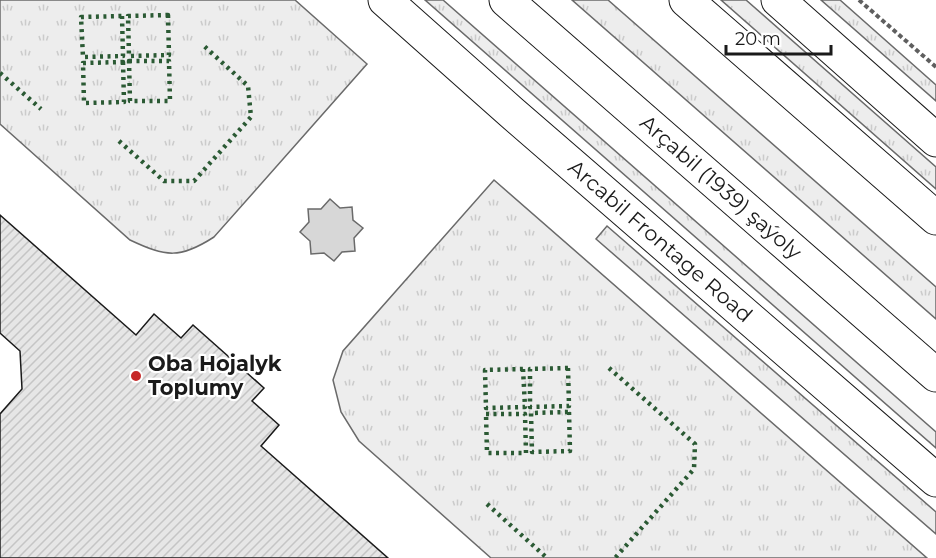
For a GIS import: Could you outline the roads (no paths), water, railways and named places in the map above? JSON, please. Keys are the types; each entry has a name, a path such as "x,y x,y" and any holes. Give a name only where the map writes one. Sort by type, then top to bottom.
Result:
{"street":[{"name":"Arcabil Frontage Road","path":"385,0 936,480"},
{"name":"Arçabil (1939) şaýoly","path":"506,0 936,375"},
{"path":"686,0 936,218"},
{"path":"778,0 936,140"}],"place":[{"name":"Oba Hojalyk Toplumy","path":"136,376"}]}
